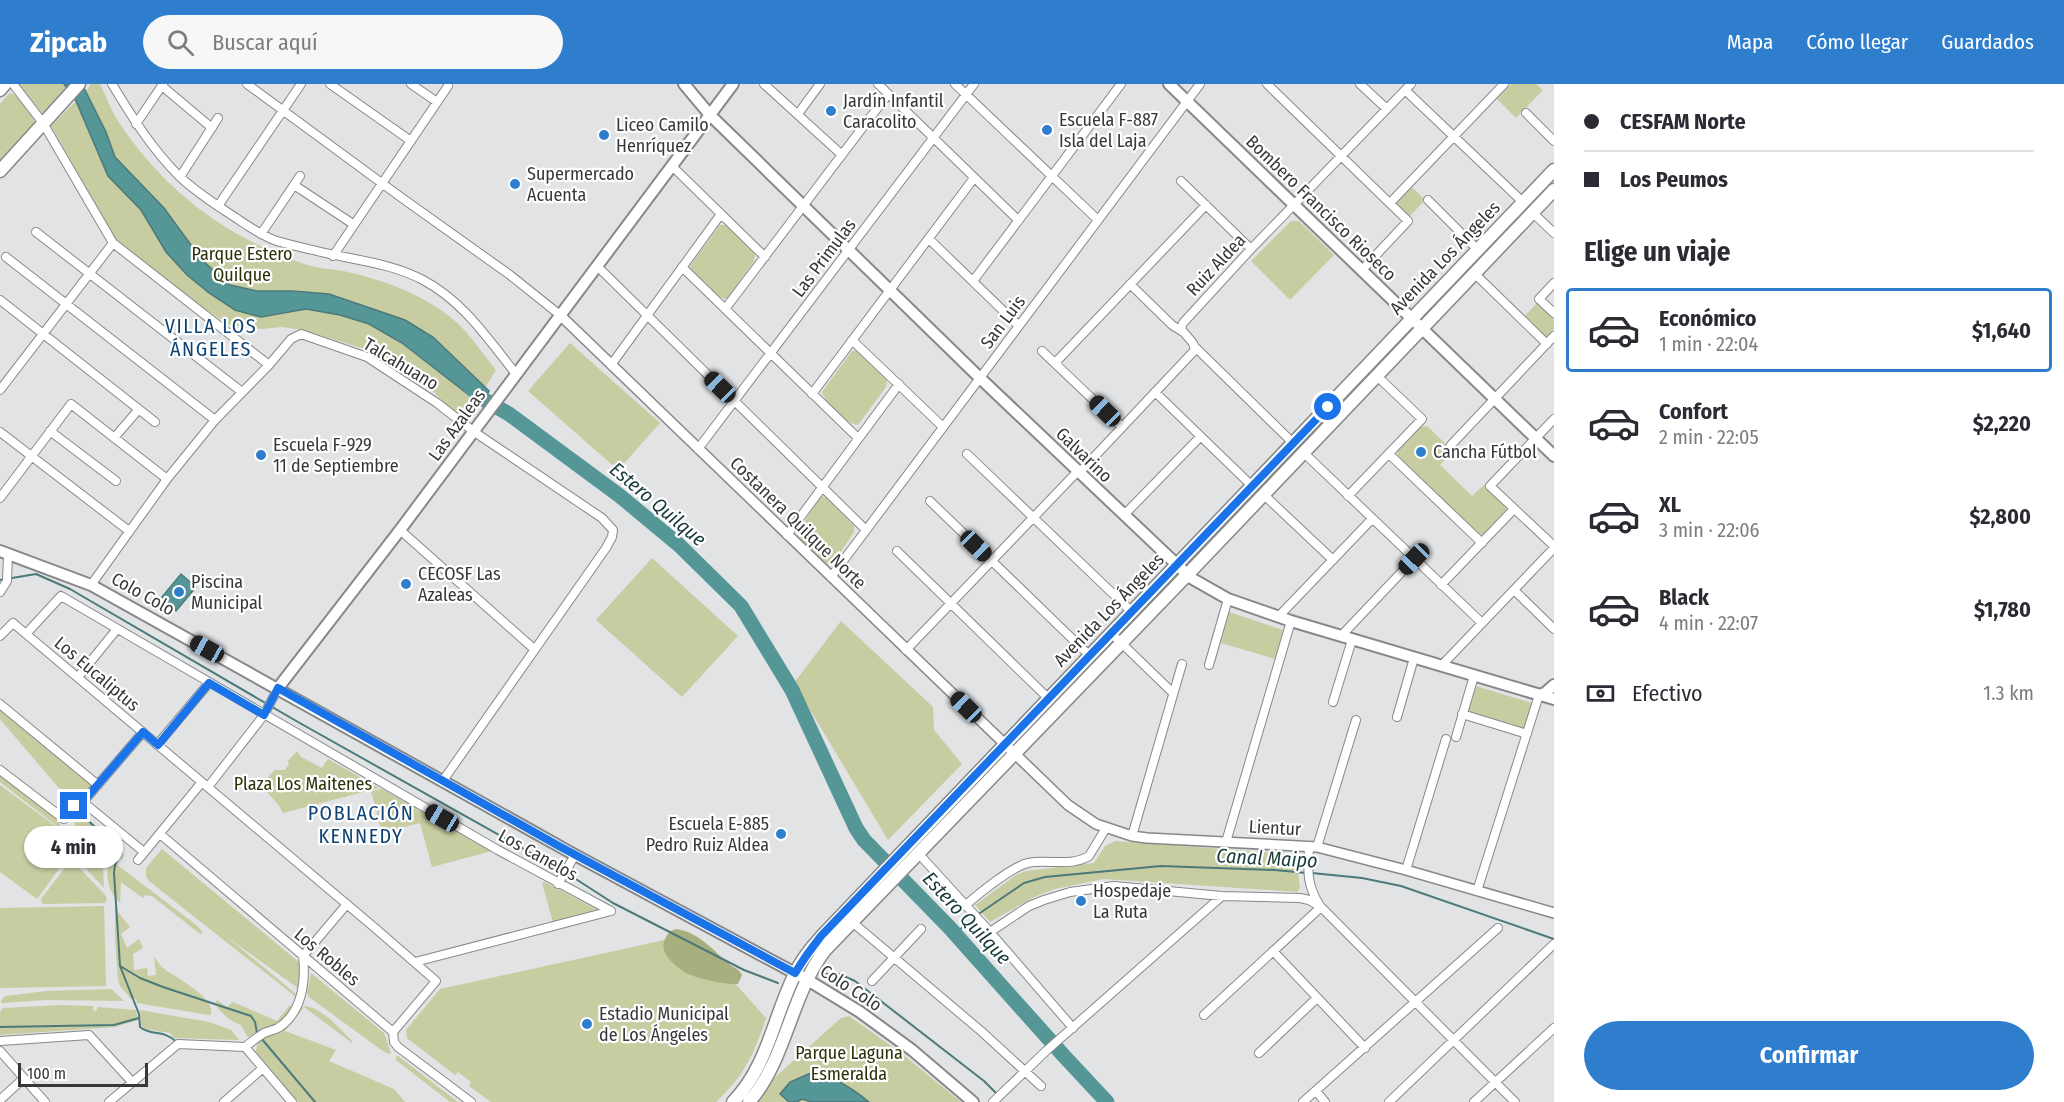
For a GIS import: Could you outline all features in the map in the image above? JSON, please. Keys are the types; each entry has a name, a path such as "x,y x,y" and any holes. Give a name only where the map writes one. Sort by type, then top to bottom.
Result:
{"main road":[{"path":"0,90 5,84"},
{"path":"0,171 79,84"},
{"name":"Galvarino","path":"684,84 710,115 980,378 1187,575 1228,599 1291,621 1554,698"},
{"name":"Las Azaleas","path":"276,693 734,84"},
{"name":"Bombero Francisco Rioseco","path":"1169,84 1554,456"},
{"name":"Avenida Los Ángeles","path":"899,864 918,853 1010,749 1049,699 1554,170"},
{"name":"Avenida Los Ángeles","path":"749,1102 774,1064 806,956 821,936 887,876 1010,749 1121,643 1554,190"},
{"name":"Colo Colo","path":"4,553 91,585 276,693 442,782 573,859 801,976 852,1007 912,1050 973,1102"},
{"path":"1539,694 1545,693 1554,685"},
{"path":"1554,685 1550,694 1554,698"},
{"name":"Avenida Los Ángeles","path":"733,1102 760,1064 801,976 852,922 887,876"}],"street":[{"path":"13,84 43,123 113,243 269,365"},
{"path":"112,84 136,124 153,146 180,177 218,206 261,234 275,240 400,269 425,281 454,301 479,326 516,374"},
{"path":"247,84 510,275 560,315"},
{"path":"218,206 301,84"},
{"path":"330,84 411,141"},
{"path":"411,84 437,102"},
{"path":"765,84 842,155"},
{"path":"798,114 820,84"},
{"path":"878,84 1018,220"},
{"path":"955,84 1098,220"},
{"name":"Las Primulas","path":"698,449 974,84"},
{"path":"973,281 1121,84"},
{"name":"San Luis","path":"831,577 1200,84"},
{"path":"1267,84 1408,221 1362,270"},
{"path":"1360,84 1387,109"},
{"path":"1389,203 1504,84"},
{"path":"136,124 162,85 212,128"},
{"path":"333,255 448,86"},
{"path":"1408,87 1453,137 1524,202"},
{"name":"Ruiz Aldea","path":"1183,332 1181,329 1183,323 1251,249 1408,87"},
{"path":"725,309 888,94"},
{"path":"1526,113 1554,141"},
{"path":"180,177 218,118"},
{"path":"672,166 765,257"},
{"path":"261,234 300,176"},
{"path":"812,394 974,178"},
{"path":"1181,181 1251,249"},
{"path":"294,185 353,224"},
{"path":"1428,200 1478,250"},
{"path":"1055,363 1206,205"},
{"path":"1533,213 1554,233"},
{"path":"611,365 721,214"},
{"path":"36,232 242,392"},
{"path":"929,239 1018,326"},
{"path":"0,390 113,243"},
{"path":"6,257 215,420"},
{"path":"597,266 866,530"},
{"path":"682,267 858,438"},
{"path":"1474,273 1547,344"},
{"path":"1130,284 1172,325 1183,332 1194,346 1293,443"},
{"path":"1554,284 1539,299 1554,313"},
{"path":"0,300 155,422"},
{"name":"Costanera Quilque Norte","path":"560,315 1010,749"},
{"name":"Talcahuano","path":"91,585 166,479 215,420 291,339 301,334 367,357 438,403 473,431 602,518 613,530 606,548 534,650"},
{"path":"1451,445 1554,336"},
{"path":"852,340 943,427"},
{"path":"906,650 1122,427 1193,352 1194,346"},
{"path":"1042,351 1122,427"},
{"path":"1348,496 1422,419 1377,376"},
{"path":"787,535 899,384"},
{"path":"1155,392 1252,486"},
{"path":"0,498 71,404 166,479"},
{"path":"114,438 139,409"},
{"path":"1443,664 1554,547 1490,486 1554,419"},
{"path":"50,431 116,481"},
{"path":"0,432 129,531"},
{"path":"1124,515 1200,437"},
{"path":"1304,453 1482,623"},
{"path":"967,454 1132,612"},
{"path":"1389,454 1482,543"},
{"path":"1263,494 1333,560"},
{"path":"930,501 1090,656"},
{"path":"1441,585 1514,509"},
{"path":"1279,616 1372,519"},
{"path":"400,530 534,650 442,782"},
{"path":"897,551 1049,699"},
{"path":"0,592 7,578 4,553"},
{"path":"1341,636 1414,559"},
{"path":"1514,590 1554,628"},
{"name":"Los Canelos","path":"26,634 61,596 558,884 610,911 415,962"},
{"path":"1209,665 1228,599"},
{"path":"1226,842 1291,621"},
{"name":"Los Eucaliptus","path":"0,636 13,623 436,981 393,1032"},
{"path":"78,677 117,629"},
{"path":"1111,633 1173,693"},
{"path":"1333,702 1352,640"},
{"path":"1397,717 1414,658"},
{"path":"1132,836 1182,664"},
{"path":"1455,737 1474,676"},
{"path":"158,745 209,683"},
{"name":"Las Azaleas","path":"138,860 265,713 276,693"},
{"path":"1477,891 1539,694"},
{"path":"0,704 98,785"},
{"path":"1462,714 1527,734"},
{"path":"1356,720 1313,847 1308,869 1310,889 1321,907 1515,1102"},
{"path":"0,770 64,819 74,806 83,802 143,732"},
{"path":"1406,870 1446,739"},
{"name":"Lientur","path":"1010,749 1068,805 1106,828 1132,836 1313,847 1406,870 1554,913"},
{"path":"83,802 144,852"},
{"path":"966,905 1019,866 1031,862 1072,862 1089,856 1106,828"},
{"name":"Los Robles","path":"160,834 393,1032 394,1042 398,1047 471,1102"},
{"path":"918,853 1073,1028"},
{"path":"558,884 573,859"},
{"path":"990,932 1029,906 1053,897 1087,889 1114,886 1222,896 1300,898 1321,907"},
{"path":"994,1101 1046,1051 1222,896"},
{"path":"109,1102 178,1044 245,1047 260,1036 277,1028 298,1005 303,980 303,956 347,904"},
{"path":"1204,1015 1321,907"},
{"path":"852,922 1026,1070 1041,1086"},
{"path":"1304,1102 1498,928"},
{"path":"872,981 921,929"},
{"path":"1389,1102 1554,944"},
{"path":"1274,951 1365,1048"},
{"path":"1259,1053 1317,998"},
{"path":"1474,1102 1554,1028"},
{"path":"0,1041 89,1035 132,1082"},
{"path":"245,1047 292,1102"},
{"path":"0,1051 45,1102"},
{"path":"224,1102 263,1068"},
{"path":"0,1100 24,1078"},
{"path":"1316,1091 1325,1102"}],"green space":[{"path":"19,84 73,84 45,113 41,112"},
{"name":"Parque Estero Quilque","path":"91,84 100,84 118,121 156,170 177,191 224,226 250,241 307,265 377,280 418,296 455,321 496,370 485,388 433,337 405,320 368,307 292,291 257,291 230,285 202,260 164,208 115,157 106,132 86,91"},
{"path":"1511,84 1536,84 1543,90 1516,118 1497,99"},
{"path":"10,93 27,106 35,126 0,167 0,104"},
{"name":"Parque Estero Quilque","path":"76,101 108,176 141,210 166,253 187,275 209,293 235,310 261,317 306,309 340,315 369,324 402,343 482,405 468,420 451,410 434,392 374,352 303,330 282,327 262,329 230,325 188,298 117,241 51,126"},
{"path":"1410,185 1425,200 1408,218 1393,204"},
{"path":"1291,221 1299,221 1334,255 1290,300 1251,261"},
{"path":"720,225 726,225 755,254 754,261 727,299 705,287 690,266"},
{"path":"1537,303 1554,319 1554,329 1546,338 1524,317"},
{"path":"570,343 660,423 618,470 528,391"},
{"path":"858,350 887,380 886,387 858,425 848,421 837,412 822,392 852,351"},
{"path":"1427,426 1453,451 1440,465 1472,496 1485,484 1506,504 1506,511 1484,534 1478,536 1397,458 1398,451 1421,427"},
{"path":"821,496 827,498 854,526 854,532 833,563 827,565 802,541 798,532"},
{"path":"652,558 738,636 682,697 596,620"},
{"path":"1229,612 1283,630 1275,659 1221,643"},
{"path":"841,621 933,707 934,730 962,764 888,840 794,683"},
{"path":"1476,686 1532,703 1524,729 1468,711"},
{"path":"0,704 98,785 74,806 0,719"},
{"name":"Plaza Los Maitenes","path":"297,751 301,757 322,768 328,759 379,788 283,813 278,804 260,785 275,770 285,770 289,764 288,761"},
{"path":"0,775 59,820 60,826 70,828 102,853 104,888 82,862 79,856 80,844 0,782"},
{"path":"0,785 78,843 37,899 0,872"},
{"path":"382,789 492,851 432,867 420,823 382,833 371,791"},
{"path":"77,809 120,849 124,855 122,860 75,825 71,816"},
{"path":"1115,841 1287,854 1296,859 1300,887 1298,892 1104,879 1055,889 1034,897 990,922 975,905 1016,875 1026,871 1094,863 1105,846"},
{"path":"162,849 300,963 298,988 227,937 296,994 296,997 149,881 146,868"},
{"path":"71,859 106,896 105,903 42,904 41,899"},
{"path":"112,861 203,932 200,934 152,896 145,895 143,898 121,882 120,903 113,895 108,883 108,871"},
{"path":"545,882 603,913 554,926 542,883"},
{"path":"104,906 106,986 0,988 0,908"},
{"path":"115,908 130,927 121,934 127,948 139,939 143,948 133,954 134,970 147,968 148,976 156,975 154,957 163,968 185,982 207,1001 211,1014 137,1003 136,999 131,999 118,980"},
{"path":"677,929 698,938 739,971 742,975 738,984 687,974 675,965 667,957 663,947 669,933"},
{"name":"Estadio Municipal de Los Ángeles","path":"669,939 723,970 766,1018 747,1064 734,1083 716,1102 491,1102 469,1086 471,1082 458,1072 455,1075 407,1038 406,1030 440,989"},
{"path":"311,973 384,1033 391,1053 388,1054 380,1049 309,997 307,993"},
{"path":"111,989 124,1001 45,1000 2,1003 1,1001 5,996 47,991"},
{"path":"217,1000 227,1007 233,1002 277,1021 290,1005 292,1007 282,1020 250,1037 241,1025 220,1010 215,1004"},
{"path":"93,1006 93,1010 96,1011 98,1007 136,1010 138,1020 115,1027 0,1035 0,1012 3,1008"},
{"path":"304,1006 324,1014 352,1043 304,1007 285,1031 336,1050 329,1061 394,1089 405,1102 298,1102 256,1053 262,1039 284,1028"},
{"path":"140,1010 209,1022 231,1030 239,1040 174,1038 170,1033 145,1029 141,1026"},
{"name":"Parque Laguna Esmeralda","path":"849,1016 901,1053 961,1102 758,1102 773,1079 841,1018"},
{"path":"398,1056 458,1102 450,1102 396,1060"}],"water":[{"path":"64,84 82,84 106,132 115,157 164,208 202,260 230,285 257,291 329,294 405,320 433,337 489,391 482,405 402,343 369,324 340,315 306,309 261,317 235,310 209,293 187,275 166,252 141,210 108,176 76,101"},
{"name":"Piscina Municipal","path":"181,574 196,587 176,611 162,597"},
{"path":"813,1072 843,1084 869,1102 811,1102 802,1099 789,1102 780,1094 790,1082"}],"waterway":[{"name":"Estero Quilque","path":"470,387 483,399 509,414 620,496 679,545 741,606 792,690 856,828 864,840 949,927 1107,1102"},
{"path":"0,580 36,574 70,589 298,722 563,871"},
{"path":"82,815 121,853 114,873 120,966 140,978 163,987 251,1016 257,1033"},
{"name":"Canal Maipo","path":"980,913 1024,883 1045,877 1161,866 1306,873"},
{"name":"Canal Maipo","path":"1312,873 1362,878 1401,886 1554,939"},
{"path":"568,874 613,903 744,970 778,983"},
{"path":"955,934 970,921"},
{"path":"120,966 139,1014 140,1027 149,1032 172,1038 178,1043"},
{"path":"824,974 839,974 855,981 984,1081 997,1094"},
{"path":"0,1027 114,1025 139,1018"},
{"path":"261,1038 315,1102"}],"place":[{"name":"Jardín Infantil Caracolito","path":"831,111"},
{"name":"Escuela F-887 Isla del Laja","path":"1047,130"},
{"name":"Liceo Camilo Henríquez","path":"604,135"},
{"name":"Supermercado Acuenta","path":"515,184"},
{"name":"Cancha Fútbol","path":"1421,452"},
{"name":"Escuela F-929 11 de Septiembre","path":"261,455"},
{"name":"CECOSF Las Azaleas","path":"406,584"},
{"name":"Piscina Municipal","path":"179,592"},
{"name":"Escuela E-885 Pedro Ruiz Aldea","path":"781,834"},
{"name":"Hospedaje La Ruta","path":"1081,901"},
{"name":"Estadio Municipal de Los Ángeles","path":"587,1024"}],"district":[{"name":"VILLA LOS ÁNGELES","path":"211,338"},
{"name":"POBLACIÓN KENNEDY","path":"361,824"}],"route":[{"path":"74,806 83,802 143,732 158,745 209,683 264,715 278,688 442,782 795,973 821,936 1328,407"}]}
